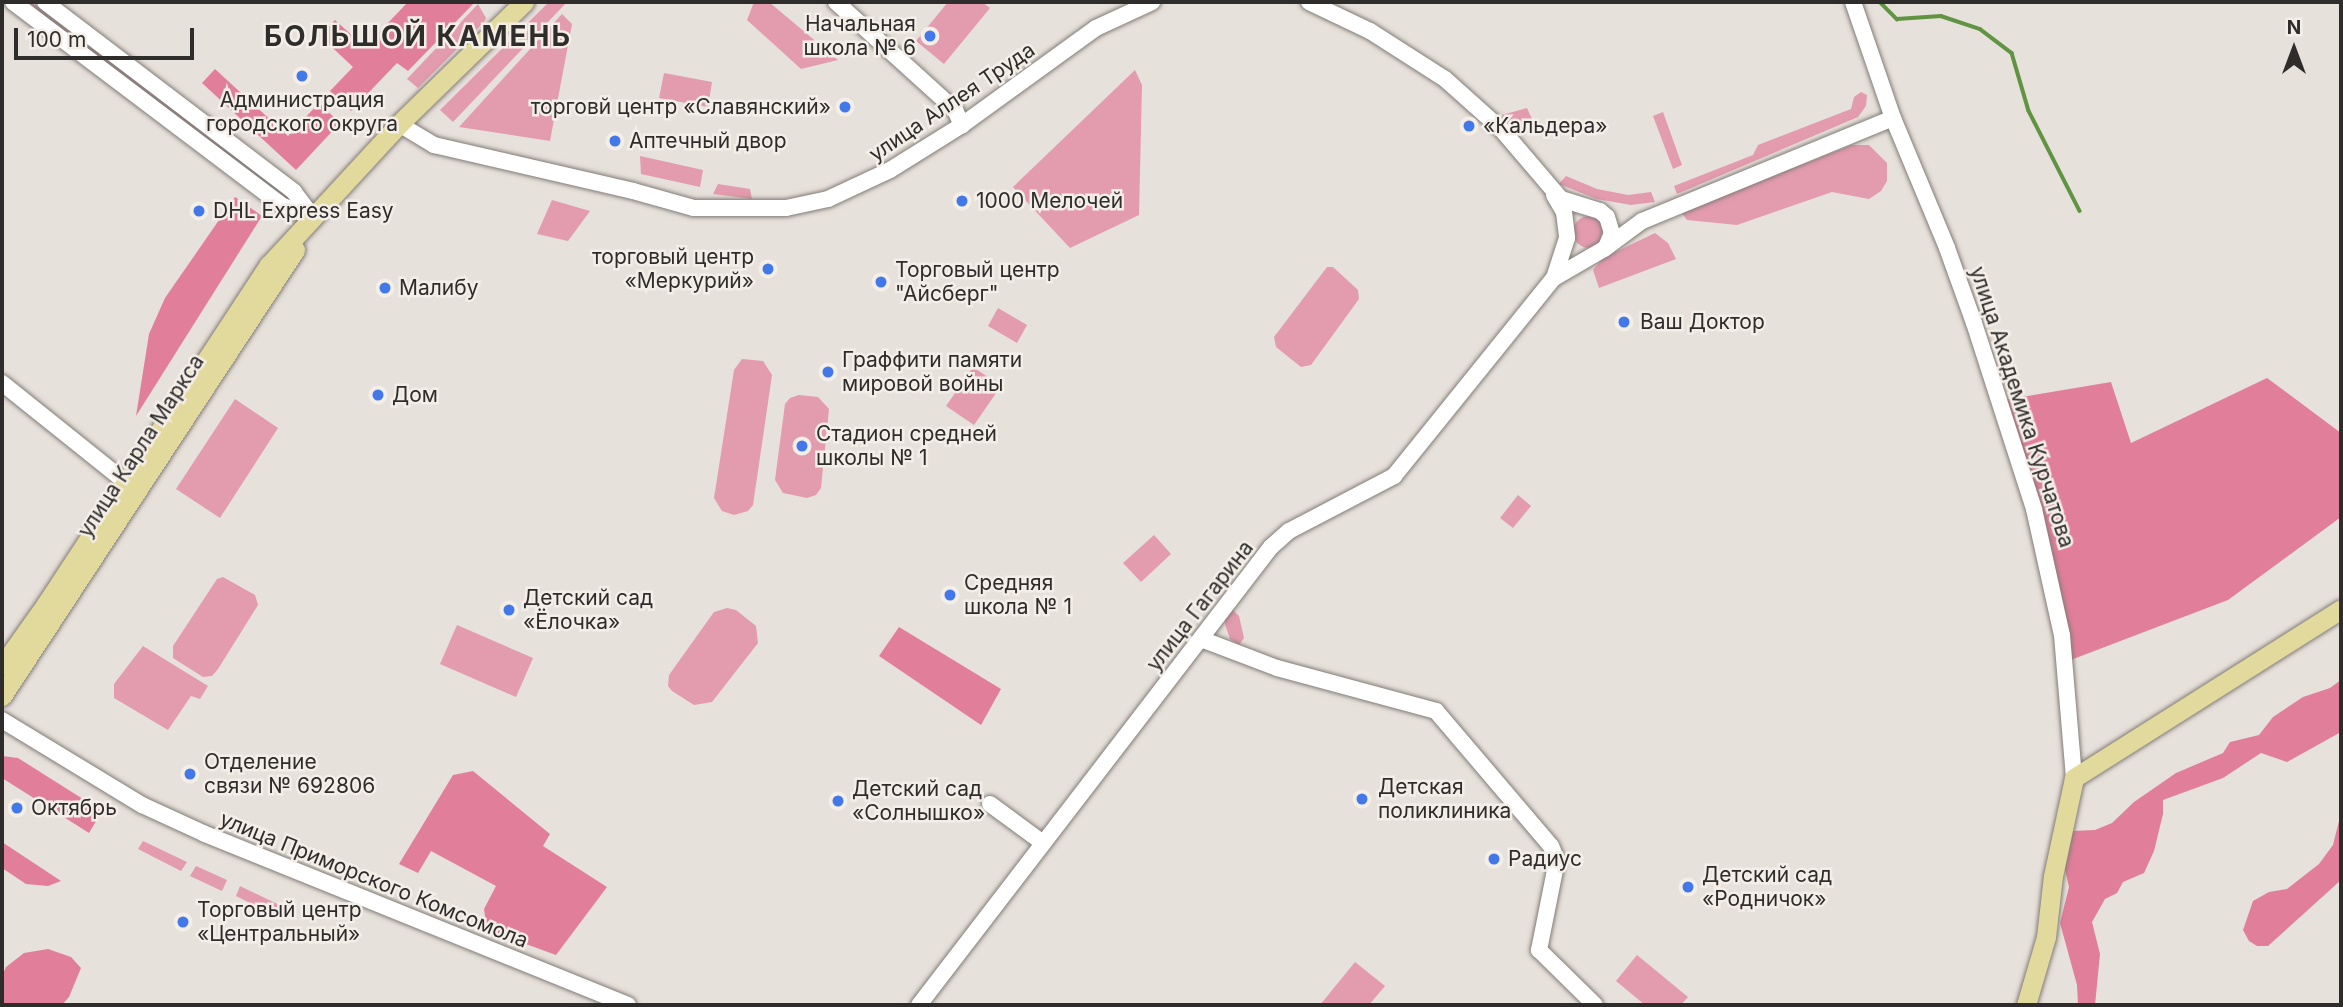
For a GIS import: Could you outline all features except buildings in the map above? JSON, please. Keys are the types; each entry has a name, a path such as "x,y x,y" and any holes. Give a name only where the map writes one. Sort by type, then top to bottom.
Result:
{"main road":[{"name":"улица Карла Маркса","path":"2,666 127,483 269,265 399,124 524,2"},
{"name":"улица Карла Маркса","path":"2,696 215,376 313,217"},
{"path":"2074,778 2341,609"},
{"name":"улица Академика Курчатова","path":"2026,1005 2046,937 2053,876 2074,778"}],"street":[{"path":"13,2 284,206 313,217"},
{"path":"45,2 294,192 313,217"},
{"path":"836,2 955,110 962,125"},
{"name":"улица Аллея Труда","path":"399,124 434,145 633,191 694,208 741,211 786,208 828,199 890,170 962,125 1096,28 1152,2"},
{"path":"1309,2 1354,22 1445,79 1502,130 1551,190 1564,212 1567,234 1578,252 1600,251"},
{"name":"улица Академика Курчатова","path":"1853,2 1893,118 1951,261 2034,509 2062,635 2074,778"},
{"path":"1554,278 1600,251 1642,221 1893,118"},
{"path":"1551,190 1569,203 1642,221"},
{"path":"1554,278 1574,214 1595,210"},
{"path":"1595,210 1611,225 1612,233 1600,251"},
{"name":"улица Гагарина","path":"919,1005 1271,547 1289,531 1394,477 1554,278"},
{"path":"2,383 127,483"},
{"path":"1201,639 1277,668 1436,711 1550,846 1558,860 1539,950 1595,1005"},
{"name":"улица Приморского Комсомола","path":"2,720 142,805 205,834 628,1005"},
{"path":"990,804 1043,843"}],"shaded area":[{"path":"26,2 31,2 239,159 237,162"},
{"path":"408,2 474,3 408,71 397,63 351,111 330,91 353,67 320,36 335,20 365,47"},
{"path":"549,2 567,2 453,122 440,110"},
{"path":"754,2 769,2 838,60 801,69 747,20"},
{"path":"948,2 982,2 990,8 944,64 916,41"},
{"path":"478,4 486,18 484,22 418,88 407,79"},
{"path":"562,14 572,24 550,141 459,127"},
{"path":"215,69 288,136 319,103 340,123 296,170 202,83"},
{"path":"1135,70 1142,85 1139,215 1070,248 1013,187"},
{"path":"664,73 712,82 708,107 659,98"},
{"path":"1861,92 1867,95 1866,106 1858,117 1677,194 1674,186 1753,155 1758,145 1851,109 1854,97"},
{"path":"1527,108 1536,128 1519,135 1502,115"},
{"path":"1663,112 1682,165 1673,169 1653,116"},
{"path":"1852,145 1869,145 1887,163 1887,181 1881,191 1869,199 1832,192 1737,225 1687,220 1681,212"},
{"path":"640,156 703,170 700,187 641,174"},
{"path":"1566,176 1597,189 1628,195 1651,192 1655,202 1631,205 1597,199 1559,184"},
{"path":"718,184 750,189 752,199 713,194"},
{"path":"235,197 262,216 136,416 149,334 165,298"},
{"path":"552,200 590,211 568,241 537,234"},
{"path":"1589,216 1600,221 1605,232 1600,243 1589,248 1578,243 1573,232 1578,221"},
{"path":"1655,233 1668,243 1676,259 1599,288 1593,270 1603,258"},
{"path":"1327,267 1333,267 1358,290 1359,299 1311,365 1301,367 1276,347 1274,337"},
{"path":"998,308 1027,325 1017,343 988,326"},
{"path":"742,359 763,361 772,375 753,505 748,511 734,515 722,511 714,498 734,370"},
{"path":"973,367 1001,386 974,425 946,406"},
{"path":"2267,378 2341,433 2341,517 2228,600 2068,661 1998,401 2111,382 2131,443"},
{"name":"Стадион средней школы № 1","path":"799,395 818,397 829,409 821,488 816,495 807,498 783,493 775,480 785,404 790,398"},
{"path":"235,399 278,428 220,518 176,489"},
{"path":"1518,495 1531,506 1513,528 1500,518"},
{"path":"1154,535 1171,554 1141,582 1123,563"},
{"path":"223,577 255,595 258,605 218,669 212,676 203,677 173,658 173,646 217,579"},
{"path":"727,608 736,610 756,626 758,643 712,702 694,705 672,691 668,686 669,675 714,612"},
{"path":"1231,608 1239,616 1244,638 1239,645 1230,639 1225,624 1225,618"},
{"path":"457,625 533,658 516,697 440,664"},
{"path":"899,627 1001,689 981,725 879,656"},
{"path":"143,646 208,686 200,699 191,696 168,730 114,698 114,684"},
{"path":"2341,680 2341,732 2287,762 2261,753 2223,778 2163,800 2163,814 2154,851 2144,873 2123,882 2117,893 2105,899 2092,922 2100,954 2095,1005 2078,1005 2077,985 2060,923 2069,887 2062,857 2071,831 2095,830 2112,823 2134,802 2176,773 2223,753 2230,742 2259,735 2273,717 2303,697 2330,688"},
{"path":"2,756 18,758 102,811 89,833 2,778"},
{"path":"473,771 550,834 543,846 607,887 556,955 487,930 484,909 496,886 431,851 418,873 399,864 453,775"},
{"path":"2341,813 2341,880 2268,946 2257,946 2249,941 2243,930 2253,901 2269,892 2287,889 2319,864 2333,845"},
{"path":"143,841 187,862 181,871 138,849"},
{"path":"2,842 61,881 48,886 26,884 2,868"},
{"path":"196,866 227,880 222,891 190,876"},
{"path":"240,886 288,909 282,919 236,896"},
{"path":"48,949 71,957 81,968 69,997 62,1005 4,1005 2,976 6,967 24,953"},
{"path":"1637,955 1688,997 1681,1005 1645,1005 1616,981"},
{"path":"1355,962 1385,986 1369,1005 1320,1005"}],"waterway":[{"path":"1881,3 1897,19 1941,16 1980,29 2012,53 2029,111 2080,211"}],"place":[{"name":"Начальная школа № 6","path":"930,36"},
{"name":"Администрация городского округа","path":"302,76"},
{"name":"торговй центр «Славянский»","path":"845,107"},
{"name":"«Кальдера»","path":"1469,126"},
{"name":"Аптечный двор","path":"615,141"},
{"name":"1000 Мелочей","path":"962,201"},
{"name":"DHL Express Easy","path":"199,211"},
{"name":"торговый центр «Меркурий»","path":"768,269"},
{"name":"Торговый центр \"Айсберг\"","path":"881,282"},
{"name":"Малибу","path":"385,288"},
{"name":"Ваш Доктор","path":"1624,322"},
{"name":"Граффити памяти мировой войны","path":"828,372"},
{"name":"Дом","path":"378,395"},
{"name":"Стадион средней школы № 1","path":"802,446"},
{"name":"Средняя школа № 1","path":"950,595"},
{"name":"Детский сад «Ёлочка»","path":"509,610"},
{"name":"Отделение связи № 692806","path":"190,774"},
{"name":"Детская поликлиника","path":"1362,799"},
{"name":"Детский сад «Солнышко»","path":"838,801"},
{"name":"Октябрь","path":"17,808"},
{"name":"Радиус","path":"1494,859"},
{"name":"Детский сад «Родничок»","path":"1688,887"},
{"name":"Торговый центр «Центральный»","path":"183,922"}],"district":[{"name":"БОЛЬШОЙ КАМЕНЬ","path":"418,36"}]}
